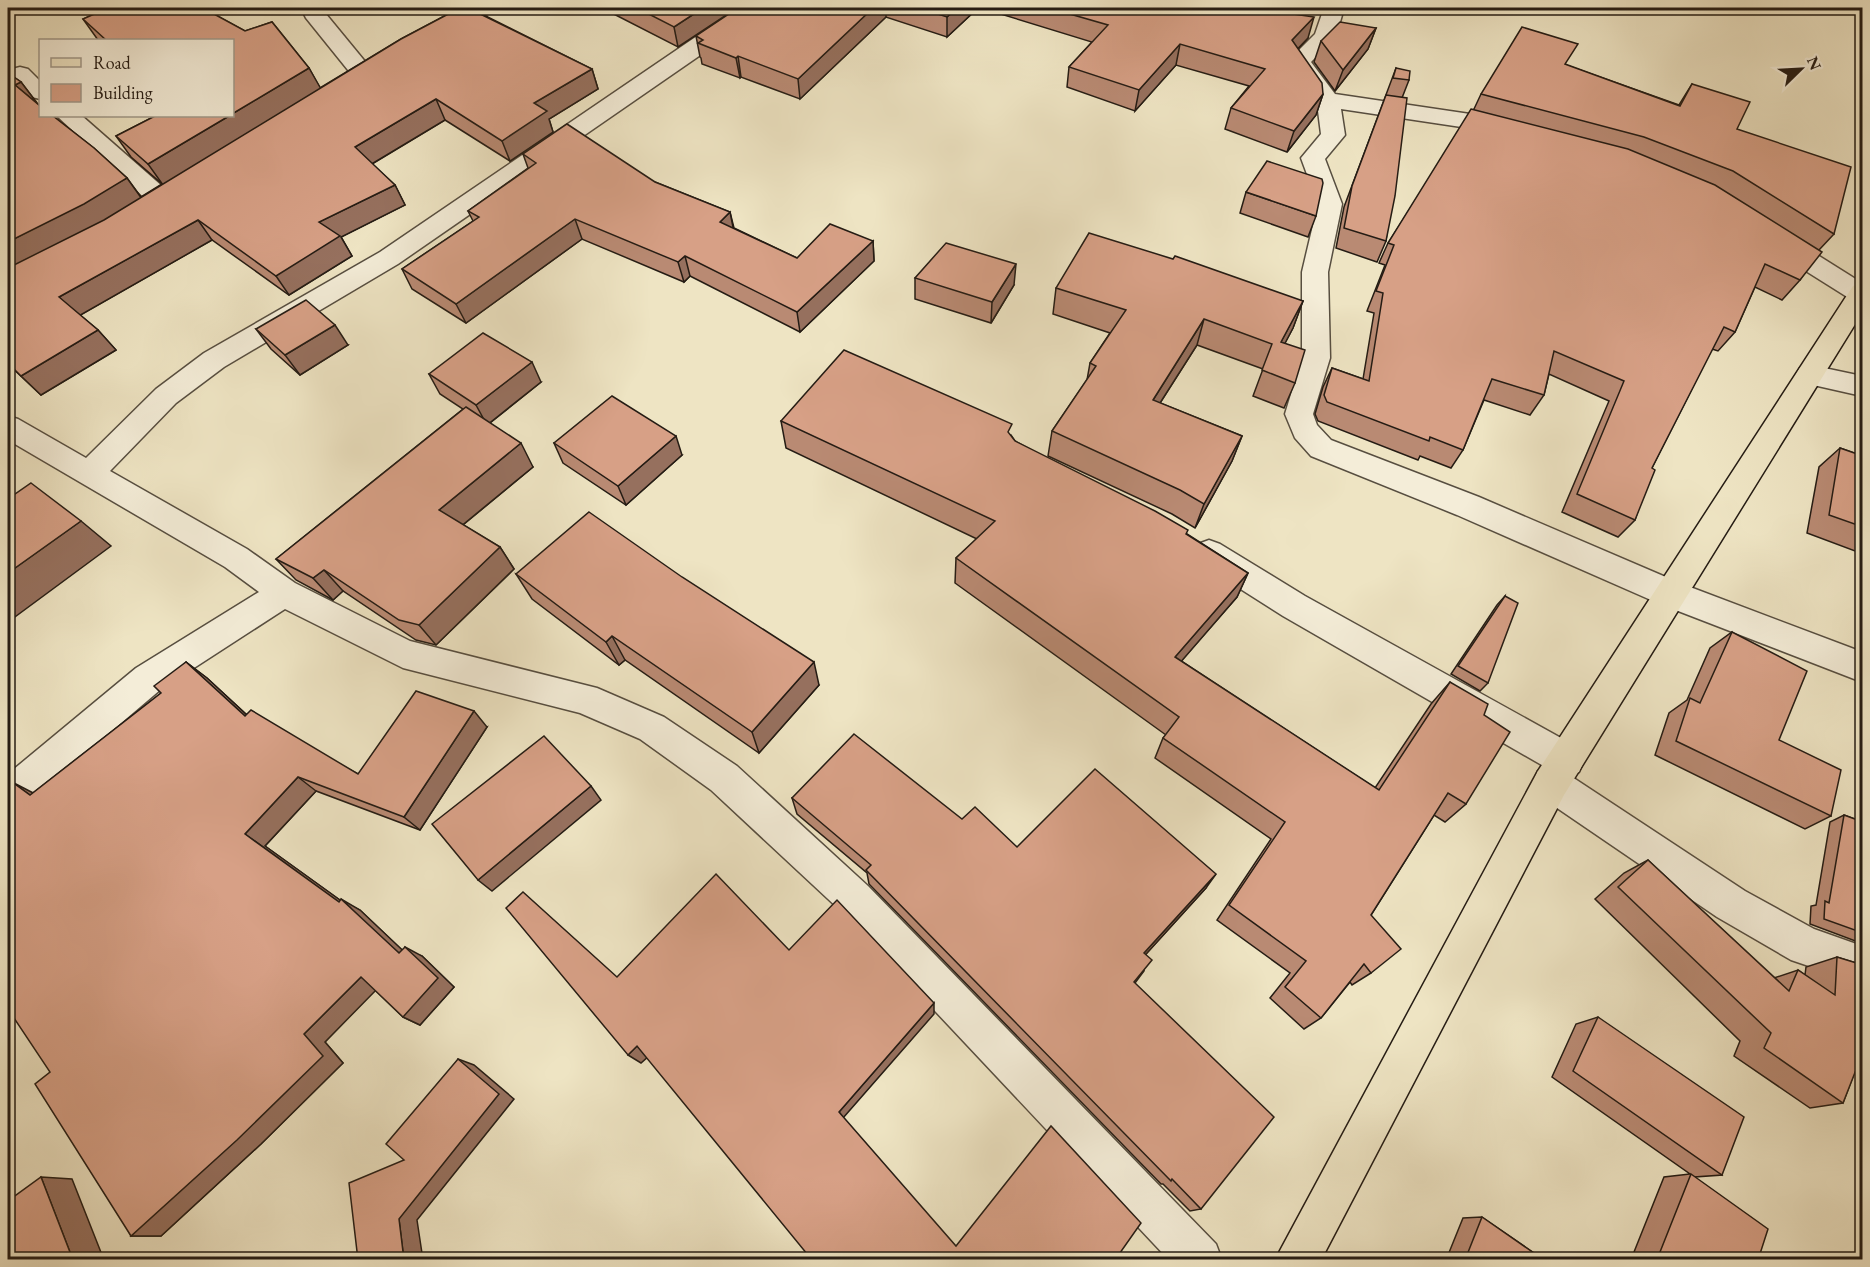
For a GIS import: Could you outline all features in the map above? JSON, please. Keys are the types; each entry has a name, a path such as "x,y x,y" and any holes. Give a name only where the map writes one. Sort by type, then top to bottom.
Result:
{"main road":[{"path":"1297,1260 1558,771 1862,293"}],"street":[{"path":"311,8 312,14 364,75"},
{"path":"422,41 484,8"},
{"path":"88,474 166,396 214,360 389,258 753,8"},
{"path":"1334,8 1325,36 1299,61 1329,100 1333,118 1333,135 1313,158 1330,204 1316,272 1316,358 1299,414 1305,430 1321,448 1468,506 1671,594 1863,667"},
{"path":"20,74 39,91"},
{"path":"1329,100 1470,121 1525,136"},
{"path":"70,117 162,200"},
{"path":"1760,230 1862,293"},
{"path":"1810,375 1863,386"},
{"path":"8,427 236,558 284,593 403,654 585,699 652,728 724,778 855,899 1200,1260"},
{"path":"1188,541 1558,771 1731,904 1805,946 1863,965"},
{"path":"8,796 148,679 284,593"}],"building":[{"path":"108,8 203,8 245,31 272,22 309,68 234,113 234,39 105,39 83,19"},
{"path":"468,8 592,69 534,103 547,111 502,141 436,99 355,147 395,185 319,222 340,236 276,276 198,220 59,297 98,330 21,376 8,363 8,268 104,220 401,39 454,11 458,14"},
{"path":"637,8 703,8 674,27"},
{"path":"738,8 873,8 798,79 698,43 703,40 696,36"},
{"path":"919,8 957,8 947,17"},
{"path":"1049,8 1295,8 1294,14 1314,17 1292,40 1322,83 1323,94 1294,131 1231,108 1265,69 1180,44 1139,90 1069,67 1108,25"},
{"path":"1340,22 1376,28 1343,70 1321,41"},
{"path":"1522,27 1578,44 1565,64 1680,106 1692,84 1750,102 1737,129 1851,167 1834,234 1733,171 1644,137 1481,94"},
{"path":"1396,68 1410,71 1409,80 1393,78"},
{"path":"8,73 21,82 15,85 39,105 39,117 54,117 127,178 84,204 8,242"},
{"path":"1386,95 1407,98 1395,196 1386,241 1344,228 1352,186"},
{"path":"1471,109 1628,149 1715,185 1822,252 1800,280 1765,264 1735,332 1724,327 1652,468 1655,470 1635,520 1577,494 1624,381 1554,351 1544,395 1492,379 1463,450 1430,437 1429,441 1327,402 1324,395 1332,368 1369,381 1383,293 1376,291 1394,245 1388,243"},
{"path":"153,117 227,117 148,164 116,136"},
{"path":"567,124 655,182 730,212 720,222 797,258 830,224 873,241 797,312 685,256 678,262 575,219 456,304 402,269 479,217 468,211 536,163 523,154"},
{"path":"1267,161 1322,179 1316,216 1246,192"},
{"path":"1089,233 1173,259 1175,256 1303,301 1281,342 1305,350 1295,383 1262,370 1272,344 1204,319 1153,400 1242,436 1204,504 1180,490 1052,431 1096,366 1090,363 1126,310 1056,288"},
{"path":"946,243 1016,264 992,302 915,278"},
{"path":"306,300 335,325 285,355 256,329"},
{"path":"483,333 532,362 476,405 429,374"},
{"path":"844,350 1012,424 1008,432 1015,441 1155,511 1188,530 1186,534 1248,573 1175,657 1379,790 1450,682 1488,704 1484,715 1510,732 1466,804 1448,793 1371,915 1401,949 1371,973 1364,964 1321,1018 1285,987 1306,961 1229,905 1285,822 1163,738 1179,717 956,558 995,521 781,421"},
{"path":"612,396 676,436 618,486 554,443"},
{"path":"466,407 521,443 439,510 500,547 419,625 399,620 324,570 313,578 276,559"},
{"path":"1840,448 1863,456 1863,527 1829,515"},
{"path":"31,483 81,521 8,573 8,499"},
{"path":"589,512 682,577 814,662 752,732 612,636 606,642 516,574"},
{"path":"1505,596 1518,603 1488,683 1458,666"},
{"path":"1732,632 1807,671 1779,740 1841,770 1831,816 1676,741 1690,698 1700,703"},
{"path":"186,662 245,716 251,710 358,774 416,691 474,711 404,817 298,777 245,834 339,902 341,899 399,953 405,947 438,978 403,1017 361,977 304,1034 323,1056 237,1140 131,1236 35,1084 50,1072 8,1009 8,786 12,782 30,795 161,693 154,686"},
{"path":"854,734 962,819 975,807 1017,847 1095,769 1216,874 1144,953 1152,960 1134,982 1274,1117 1201,1209 866,870 871,865 792,798"},
{"path":"544,736 591,786 478,880 432,824"},
{"path":"1844,815 1863,822 1863,933 1824,919 1825,901 1829,903"},
{"path":"1648,860 1789,991 1798,970 1835,995 1837,957 1863,965 1863,1052 1843,1103 1764,1048 1771,1033 1618,887"},
{"path":"716,874 789,950 837,900 934,1003 839,1112 956,1246 1051,1126 1141,1223 1115,1260 812,1260 637,1046 628,1055 506,908 523,892 617,977"},
{"path":"1598,1017 1744,1117 1722,1175 1573,1071"},
{"path":"458,1059 499,1094 399,1219 404,1260 358,1260 349,1183 404,1160 386,1144"},
{"path":"1691,1174 1768,1229 1758,1260 1669,1260 1660,1252"},
{"path":"41,1177 73,1260 8,1260 8,1201"},
{"path":"1482,1217 1544,1260 1465,1260"}]}
